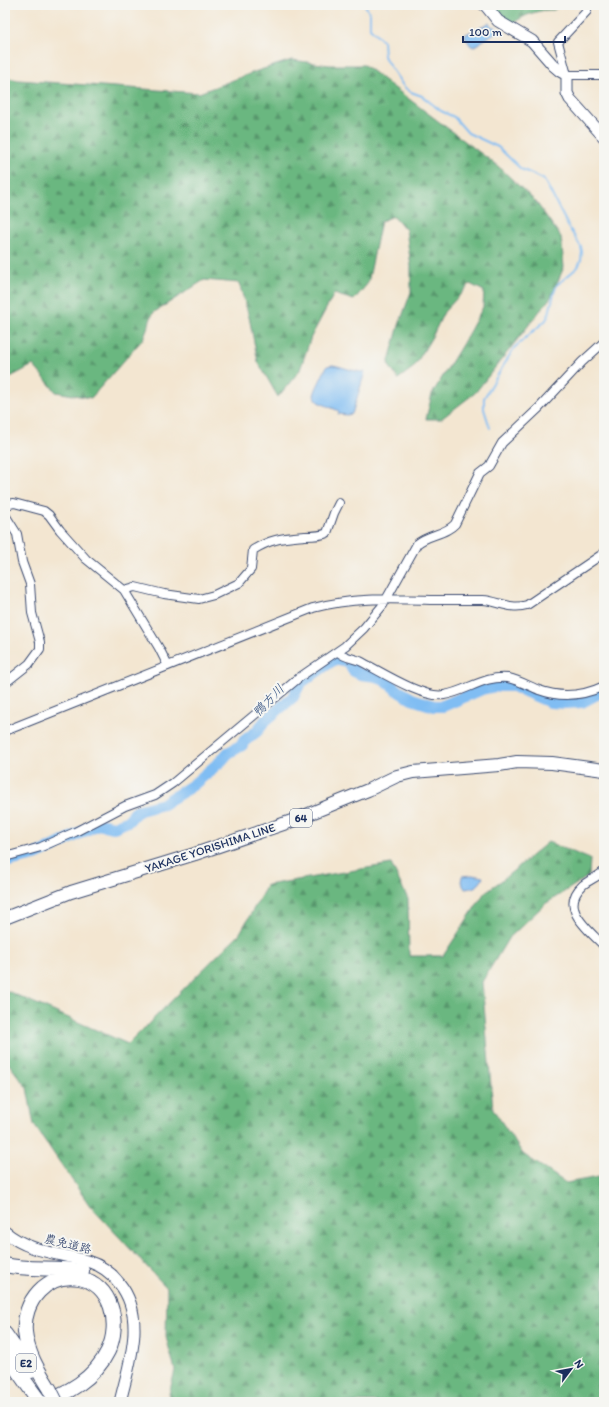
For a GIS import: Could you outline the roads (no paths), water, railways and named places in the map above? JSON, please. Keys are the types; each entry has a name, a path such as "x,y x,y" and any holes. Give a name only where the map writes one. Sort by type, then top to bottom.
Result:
{"highway":[{"path":"5,1265 23,1268 68,1268 83,1271 94,1276 105,1284 113,1294 121,1309 122,1328 119,1345 112,1359 101,1374 90,1385 75,1396 63,1402"},
{"path":"67,1278 79,1278 91,1282 107,1298 113,1311 113,1341 96,1369 85,1380 72,1389 50,1399 46,1398 28,1349 25,1332 25,1315 31,1300 41,1288 54,1281 67,1278"},
{"name":"E2","path":"5,1334 46,1398"},
{"name":"E2","path":"5,1353 46,1398"}],"main road":[{"name":"YAKAGE YORISHIMA LINE","path":"5,918 71,892 195,854 289,822 368,790 397,776 413,772 499,765 517,762 552,763 604,770"}],"street":[{"path":"484,5 498,21 532,41 553,65 567,75 602,75"},
{"path":"587,5 587,11 558,42 567,75 567,93 570,99 604,137"},
{"path":"5,857 41,847 125,806 155,795 173,783 214,750 300,677 340,654 390,599 414,548 427,538 449,529 454,524 480,473 489,466 502,443 539,408 582,362 604,342"},
{"path":"5,505 14,503 44,511 49,515 60,530 86,559 124,590 159,648 168,666"},
{"path":"124,590 135,587 164,594 199,599 214,595 239,583 251,569 253,550 265,542 327,533 339,503"},
{"path":"5,515 17,534 22,562 30,584 32,613 40,642 40,649 29,664 5,683"},
{"path":"5,731 313,608 352,600 390,599 485,600 512,607 523,606 528,605 604,553"},
{"path":"340,654 359,661 418,690 434,696 450,694 490,679 507,678 541,691 570,696 604,686"},
{"path":"604,871 583,885 574,897 573,908 580,921 604,946"},
{"name":"農免道路","path":"5,1232 30,1248 88,1262 101,1267 113,1275 122,1286 130,1298 134,1312 135,1326 120,1402"}],"water":[{"path":"489,23 492,27 495,26 498,31 473,47 470,45 464,35"},
{"path":"333,365 365,372 352,414 338,414 339,411 318,402 314,395 327,366"},
{"path":"472,875 483,877 480,883 476,886 465,889 461,882 462,876"}],"waterway":[{"path":"365,5 370,14 370,28 383,41 384,56 404,87 411,92 422,96 441,111 454,117 468,133 498,147 521,169 543,179 581,247 581,260 578,267 557,285 546,320 514,348 484,398 484,409 490,428"},
{"name":"鴨方川","path":"5,862 35,855 98,824 114,827 128,821 140,810 163,804 193,785 228,753 242,745 243,742 257,731 266,720 293,697 300,683 336,658 349,663 354,671 360,674 376,676 412,699 434,706 443,706 482,689 496,686 513,686 550,702 566,703 582,702 604,692"}]}
